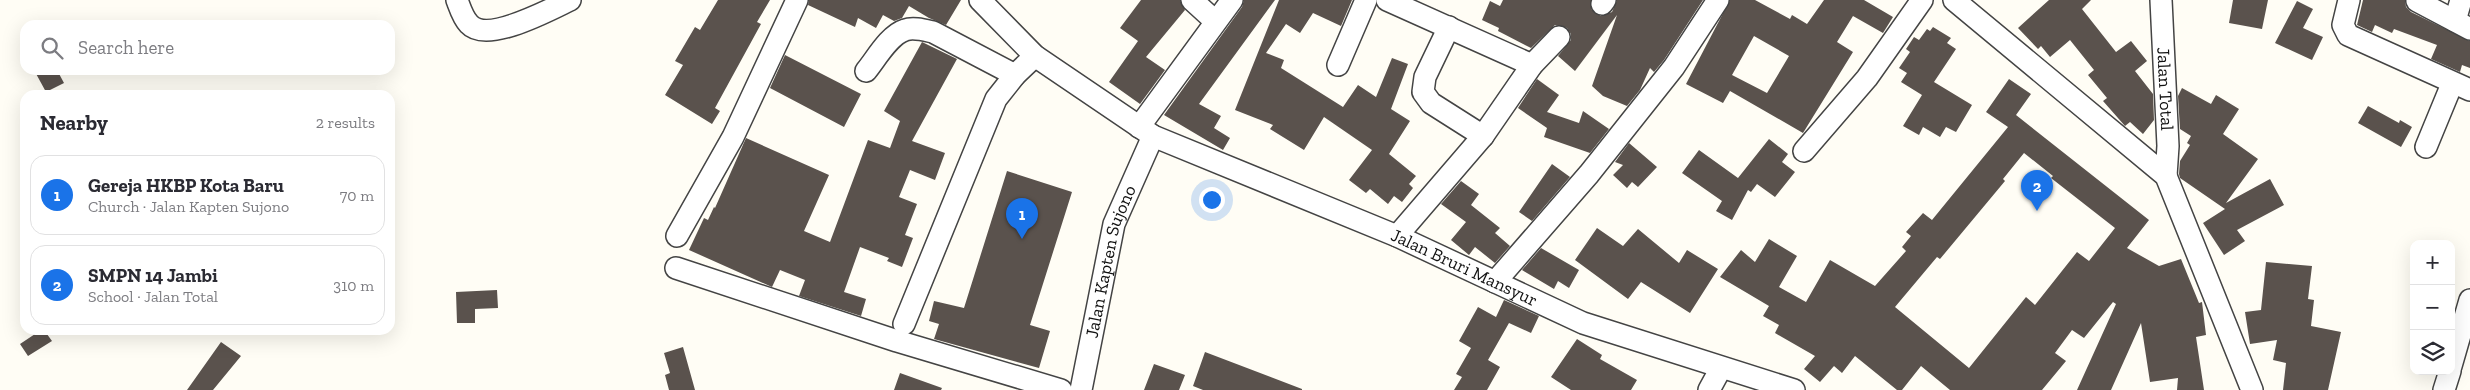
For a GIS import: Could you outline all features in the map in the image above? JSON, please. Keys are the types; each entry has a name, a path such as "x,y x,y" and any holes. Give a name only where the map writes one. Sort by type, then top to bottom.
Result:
{"street":[{"path":"458,0 470,26 478,30 496,30 570,0"},
{"path":"677,236 733,138 797,0"},
{"name":"Jalan Bruri Mansyur","path":"980,0 1035,56 1146,132 1397,236 1584,323 1794,390"},
{"path":"1192,0 1215,21"},
{"name":"Jalan Kapten Sujono","path":"1081,390 1114,224 1146,132 1215,21 1232,0"},
{"path":"1338,65 1366,0"},
{"path":"1387,0 1532,65"},
{"path":"1495,282 1589,174 1662,82 1718,0"},
{"path":"1804,151 1866,78 1922,0"},
{"path":"1954,0 2166,176 2252,390"},
{"name":"Jalan Total","path":"2161,0 2168,146 2166,176"},
{"path":"2348,0 2343,25 2348,34 2461,87 2426,147"},
{"path":"2460,0 2462,25"},
{"path":"2417,1 2462,25"},
{"path":"1449,27 1425,77 1422,92 1431,103 1483,136"},
{"path":"866,71 896,34 906,30 919,30 933,32 1014,75"},
{"path":"1397,236 1483,136 1532,65 1559,37"},
{"path":"904,324 996,99 1014,75 1035,56"},
{"path":"676,268 897,341 1061,390"},
{"path":"2455,352 2470,300"},
{"path":"1709,390 1721,368"},
{"path":"2444,390 2449,375"}],"building":[{"path":"718,0 770,0 757,22 761,24 715,108 720,111 712,124 665,95 683,65 675,61 695,27 700,30"},
{"path":"809,0 961,0 946,25 929,18 909,6 902,18 894,21 883,15 876,28 858,18 855,27 808,5"},
{"path":"1141,0 1180,0 1185,10 1146,57 1165,70 1140,104 1109,82 1138,41 1120,28"},
{"path":"1244,0 1275,0 1199,104 1221,116 1214,128 1230,138 1223,150 1164,115 1242,7"},
{"path":"1279,0 1352,0 1341,26 1313,13 1300,33 1286,24 1266,53 1284,60 1281,68 1343,107 1358,85 1376,97 1392,58 1408,64 1391,109 1410,121 1389,154 1416,176 1409,184 1413,188 1402,202 1394,196 1388,204 1370,189 1366,193 1349,180 1372,150 1324,117 1304,150 1270,129 1273,125 1235,110"},
{"path":"1503,0 1591,0 1591,9 1601,16 1612,12 1617,0 1703,0 1664,60 1654,72 1650,68 1640,90 1627,106 1603,96 1592,86 1617,15 1575,71 1558,56 1571,40 1571,34 1567,28 1555,25 1531,48 1498,31 1499,28 1482,20 1490,1 1500,6"},
{"path":"1730,0 1755,0 1790,19 1792,15 1807,24 1824,0 1864,0 1893,17 1883,33 1853,16 1837,42 1853,52 1803,133 1730,91 1723,103 1686,84","holes":["1754,36 1789,56 1767,93 1732,75"]},
{"path":"2049,0 2091,0 2082,9 2116,52 2131,41 2147,61 2135,71 2153,94 2154,120 2143,134 2130,122 2125,126 2103,101 2107,98 2088,75 2094,70 2070,40 2050,57 2041,46 2038,49 2018,28"},
{"path":"2233,0 2268,0 2262,29 2229,23"},
{"path":"2363,0 2405,0 2406,7 2411,12 2470,41 2470,68 2462,65 2460,72 2431,59 2437,45 2394,29 2392,33 2375,25 2372,32 2357,25"},
{"path":"2297,1 2313,9 2303,28 2323,37 2312,60 2275,43"},
{"path":"1933,27 1951,38 1947,43 1956,49 1934,82 1972,105 1956,132 1946,127 1940,137 1923,127 1919,135 1903,126 1922,95 1901,82 1907,73 1899,68 1910,52 1906,49 1914,37 1919,40 1927,29 1930,31"},
{"path":"922,42 957,59 912,141 945,153 935,180 910,170 899,197 917,204 905,235 913,238 902,267 887,261 889,258 860,247 844,292 866,299 861,316 799,296 805,280 780,270 772,287 689,250 704,218 708,220 715,208 746,138 829,175 804,231 830,242 868,140 890,148 900,121 884,111"},
{"path":"785,55 861,94 844,127 770,88"},
{"path":"37,75 60,75 64,83 50,90 45,90"},
{"path":"1537,79 1559,95 1547,112 1579,123 1583,111 1609,129 1590,153 1544,137 1547,128 1518,108"},
{"path":"2009,79 2031,94 2016,115 2149,220 2127,248 2159,266 2181,259 2199,303 2202,302 2206,335 2196,337 2204,390 2177,390 2178,378 2150,382 2141,323 2111,390 2077,390 2116,304 2113,302 2084,338 2072,330 2055,353 2066,361 2042,390 1950,390 1921,366 1902,390 1897,390 1855,356 1842,373 1834,366 1820,382 1804,369 1815,356 1775,333 1779,325 1763,316 1769,306 1720,277 1741,250 1755,262 1769,239 1797,256 1779,287 1806,302 1830,260 1875,286 1906,251 1902,247 1911,236 1906,232 1923,213 1932,220 2008,127 1986,112","holes":["2024,153 2053,176 2051,178 2115,228 2089,261 2077,252 2035,305 2026,297 1969,368 1895,307 1937,257 1940,259 2005,181 2003,179"]},
{"path":"2182,88 2211,104 2216,95 2239,109 2223,134 2258,159 2226,203 2270,179 2284,205 2237,230 2245,241 2224,255 2203,223 2225,209 2180,178 2180,161 2190,145 2187,143 2191,136 2180,129 2178,96"},
{"path":"2368,106 2399,123 2400,120 2412,127 2401,147 2358,123"},
{"path":"1769,139 1788,154 1782,162 1795,172 1775,197 1757,184 1751,192 1748,190 1732,220 1716,211 1722,201 1682,173 1699,150 1738,178"},
{"path":"1629,143 1657,167 1638,187 1632,182 1627,188 1613,175 1623,165 1615,162"},
{"path":"1552,164 1570,177 1532,221 1519,212"},
{"path":"1007,171 1072,192 1030,325 1050,331 1039,368 934,339 939,324 929,321 934,301 964,308"},
{"path":"1461,181 1479,194 1471,205 1500,228 1495,233 1510,246 1495,263 1475,247 1469,255 1451,240 1466,222 1441,204"},
{"path":"1597,228 1623,246 1638,229 1679,263 1687,250 1718,269 1690,313 1641,282 1628,299 1575,260"},
{"path":"1541,248 1579,270 1569,288 1558,281 1554,289 1522,270"},
{"path":"2266,262 2312,266 2308,299 2314,300 2311,326 2341,332 2328,390 2283,390 2286,363 2273,360 2277,340 2250,344 2245,312 2261,310"},
{"path":"497,290 498,308 475,309 475,323 457,323 456,292"},
{"path":"1504,300 1539,316 1531,333 1509,323 1488,360 1500,367 1487,390 1454,390 1462,377 1456,374 1471,348 1459,341 1478,307 1496,317"},
{"path":"34,335 48,335 52,341 28,356 20,344"},
{"path":"1577,339 1602,355 1600,359 1637,380 1631,390 1571,390 1551,377"},
{"path":"221,342 241,356 213,390 187,390"},
{"path":"683,347 695,390 669,390 665,375 670,373 664,353"},
{"path":"1205,352 1302,390 1203,390 1193,386"},
{"path":"1154,364 1185,375 1179,390 1144,390"},
{"path":"900,373 942,388 941,390 894,390"}],"place":[{"name":"SMPN 14 Jambi","path":"2037,211"},
{"name":"Gereja HKBP Kota Baru","path":"1022,239"}]}
